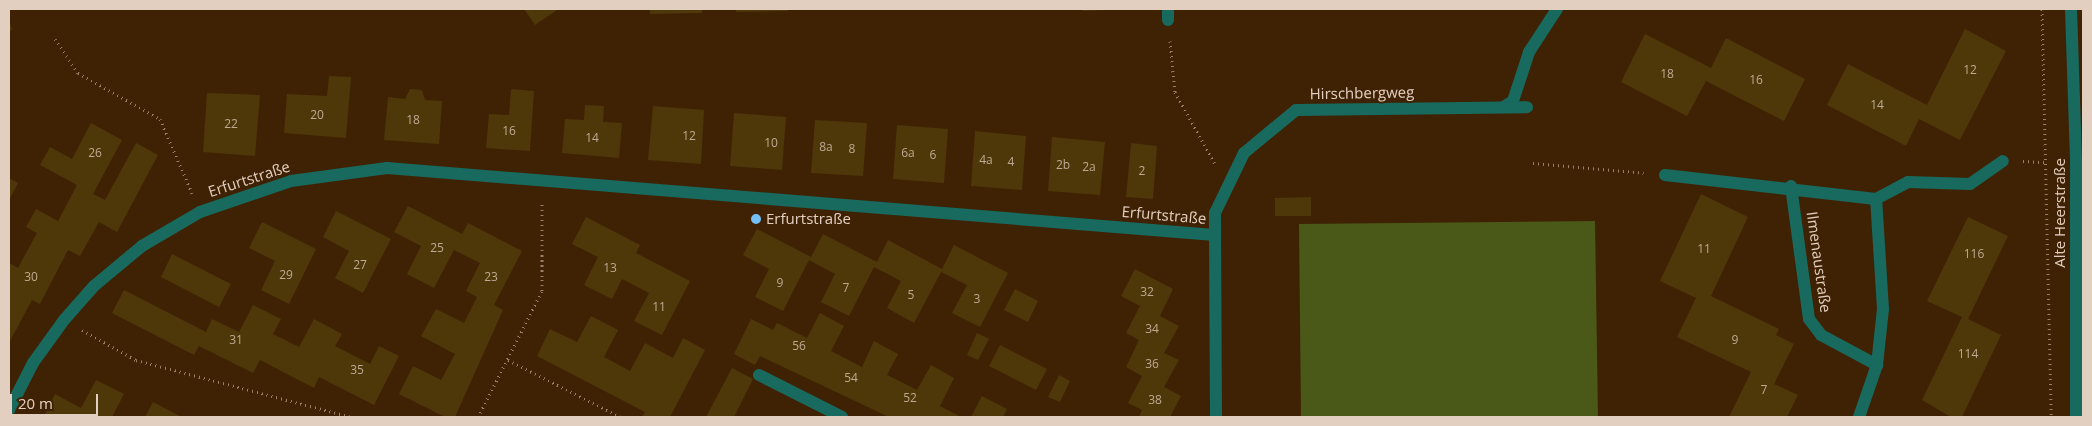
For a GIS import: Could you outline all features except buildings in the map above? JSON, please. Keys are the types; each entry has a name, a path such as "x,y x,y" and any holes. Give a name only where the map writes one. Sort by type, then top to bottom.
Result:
{"street":[{"path":"1505,106 1513,101 1529,52 1557,9"},
{"name":"Alte Heerstraße","path":"2071,9 2080,162 2076,417"},
{"name":"Hirschbergweg","path":"1216,417 1214,235 1216,214 1227,184 1244,153 1296,110 1527,107"},
{"path":"1859,417 1877,365 1883,309 1876,199 1908,182 1970,184 2003,161"},
{"name":"Erfurtstraße","path":"9,410 33,363 64,320 94,286 142,246 200,212 291,181 387,168 1214,235"},
{"name":"Ilmenaustraße","path":"1666,175 1791,186 1876,199"},
{"name":"Ilmenaustraße","path":"1791,186 1809,319 1821,335 1877,365"},
{"path":"759,375 842,417"}],"path":[{"path":"2042,9 2051,417"},
{"path":"1168,14 1175,92 1227,184"},
{"path":"55,39 78,73 160,119 200,212"},
{"path":"1533,163 1666,175"},
{"path":"478,417 542,291 542,181"},
{"path":"64,320 136,360 351,417"},
{"path":"508,360 620,417"}],"green space":[{"path":"1595,221 1598,417 1301,417 1299,224"}],"place":[{"name":"Erfurtstraße","path":"756,219"}]}
